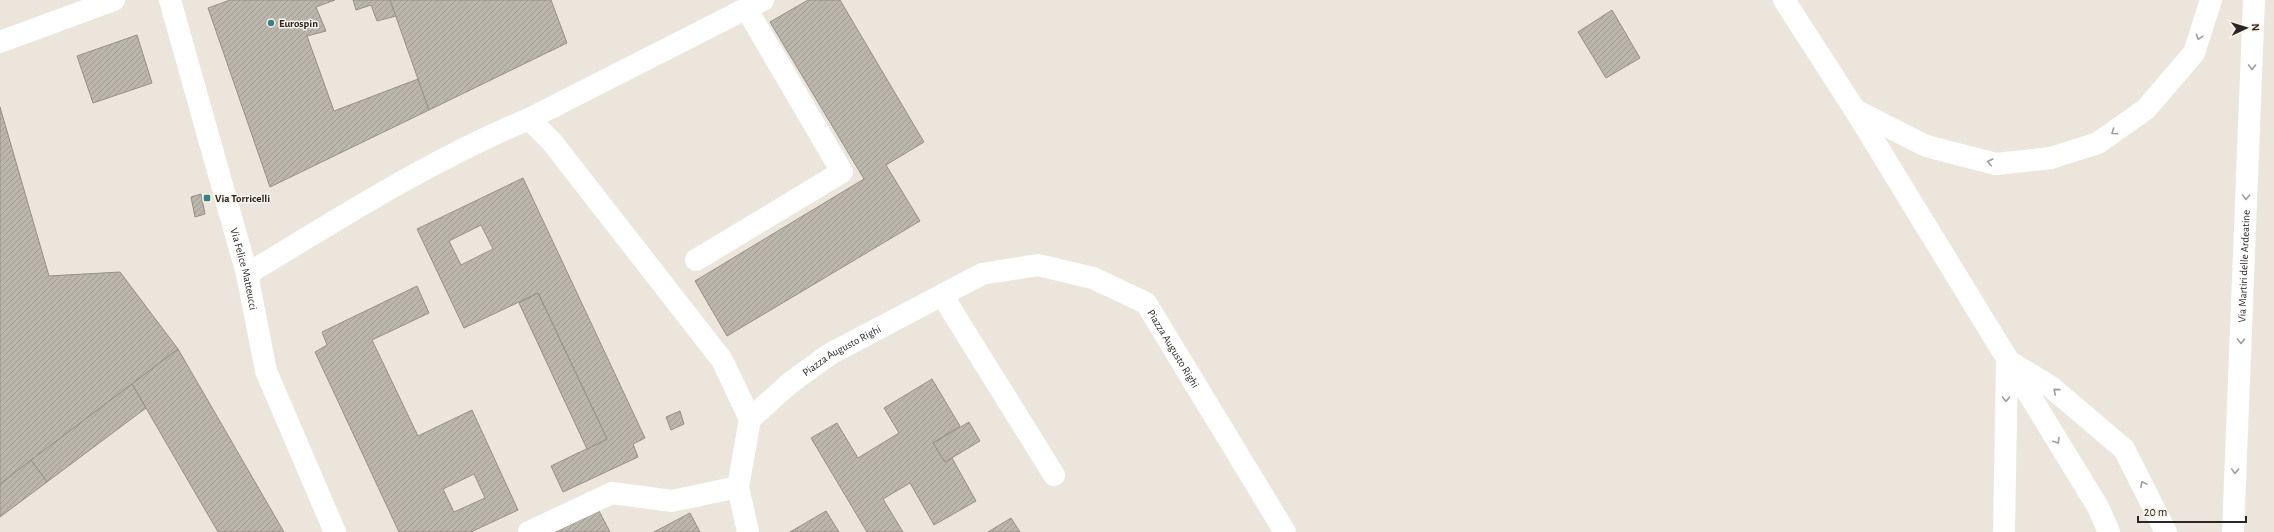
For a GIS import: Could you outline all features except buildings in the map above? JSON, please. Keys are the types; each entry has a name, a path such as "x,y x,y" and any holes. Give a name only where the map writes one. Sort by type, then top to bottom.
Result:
{"street":[{"path":"0,42 114,0"},
{"name":"Via Felice Matteucci","path":"170,0 247,274 266,371 335,532"},
{"path":"1784,0 1855,110 2098,507 2109,532"},
{"path":"1855,110 1926,146 1996,164 2051,158 2098,143 2146,109 2194,53 2211,0"},
{"name":"Via Martiri delle Ardeatine","path":"2233,532 2254,0"},
{"path":"247,274 379,195 475,142 529,118 754,4 842,172 696,260"},
{"path":"529,118 552,142 722,360 750,419 738,487 748,532"},
{"name":"Piazza Augusto Righi","path":"750,419 790,383 830,354 982,274 1038,265 1093,278 1146,303 1285,532"},
{"path":"942,295 1054,475"},
{"path":"2004,532 2007,360"},
{"path":"2007,360 2051,387 2124,449 2149,494 2166,532"},
{"path":"529,532 612,493 672,501 738,487"}],"place":[{"name":"Eurospin","path":"271,23"},
{"name":"Via Torricelli","path":"207,198"}]}
